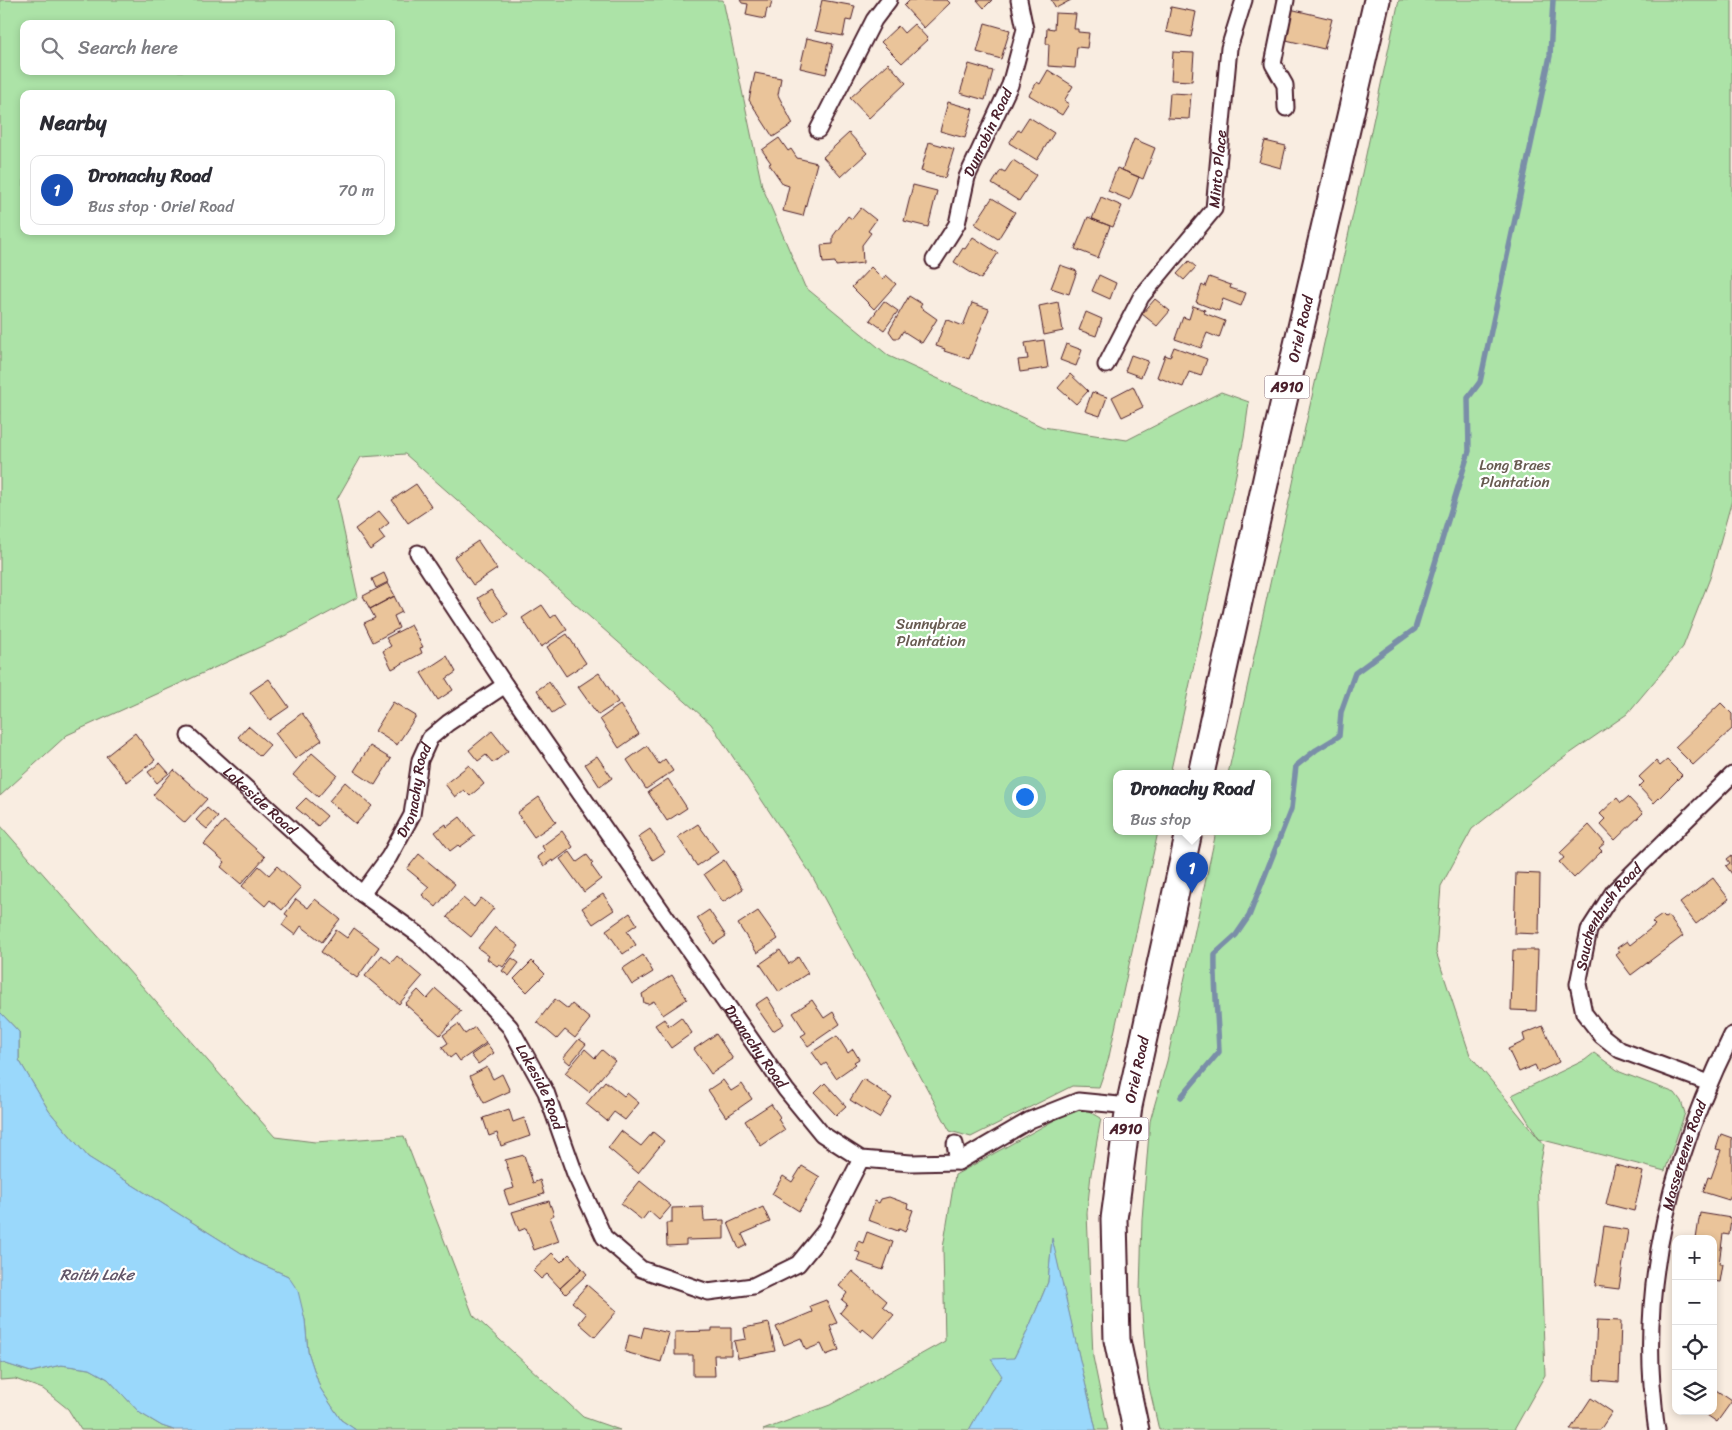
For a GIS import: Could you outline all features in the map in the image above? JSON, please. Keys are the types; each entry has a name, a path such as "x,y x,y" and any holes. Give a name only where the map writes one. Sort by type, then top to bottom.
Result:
{"main road":[{"name":"Oriel Road","path":"1202,770 1267,475 1377,0"},
{"name":"Oriel Road","path":"1136,1430 1117,1340 1114,1219 1128,1106 1188,835"}],"street":[{"path":"818,130 874,20 890,0"},
{"name":"Dunrobin Road","path":"934,260 957,224 967,177 1010,85 1025,28 1019,0"},
{"name":"Minto Place","path":"1106,365 1141,297 1214,209 1229,48 1244,0"},
{"path":"1286,0 1273,64 1286,85 1286,108"},
{"name":"Dronachy Road","path":"418,553 506,685 786,1090 822,1134 861,1159 911,1163 958,1162 1030,1120 1078,1101 1128,1106"},
{"name":"Dronachy Road","path":"362,894 389,857 412,815 420,760 430,738 448,723 506,685"},
{"name":"Lakeside Road","path":"190,736 362,894 419,935 472,986 510,1027 546,1092 575,1174 604,1237 641,1269 708,1292 753,1286 798,1264 824,1232 861,1159"},
{"name":"Sauchenbush Road","path":"1708,1083 1620,1050 1602,1035 1584,1013 1578,984 1589,930 1614,891 1732,774"},
{"name":"Massereene Road","path":"1657,1430 1650,1343 1658,1254 1679,1163 1708,1083 1730,1042"},
{"path":"955,1144 958,1162"}],"green space":[{"name":"Sunnybrae Plantation","path":"0,0 723,0 762,186 805,287 889,356 1043,427 1127,440 1221,392 1249,402 1244,438 1171,770 1113,770 1113,835 1157,835 1108,1061 1099,1087 1072,1086 971,1137 950,1131 811,874 711,724 405,454 361,457 337,499 358,597 293,632 67,735 0,796"},
{"name":"Long Braes Plantation","path":"1399,0 1732,0 1732,500 1710,578 1683,647 1627,714 1549,768 1472,829 1441,886 1436,952 1470,1055 1544,1145 1538,1177 1545,1375 1514,1430 1159,1430 1148,1382 1140,1292 1142,1219 1150,1121 1167,1061 1215,835 1271,835 1271,770 1229,770"},
{"path":"0,825 275,1137 315,1142 404,1136 473,1315 583,1417 620,1430 356,1430 341,1420 320,1388 308,1352 305,1320 288,1276 254,1261 88,1157 49,1111 19,1060 19,1032 0,1012"},
{"path":"1594,1053 1620,1072 1675,1093 1681,1101 1685,1113 1665,1171 1539,1139 1512,1095 1585,1060"},
{"path":"1080,1106 1101,1118 1091,1174 1087,1213 1093,1357 1108,1430 1096,1430 1052,1240 1048,1282 1027,1332 1014,1358 991,1391 969,1430 763,1430 830,1405 945,1341 943,1248 955,1175"},
{"path":"0,1362 31,1372 61,1365 90,1369 108,1379 140,1413 162,1426 174,1430 81,1430 68,1409 43,1389 15,1379 0,1380"}],"water":[{"name":"Raith Lake","path":"0,1012 19,1032 19,1060 49,1111 88,1157 254,1261 288,1276 298,1291 305,1320 308,1352 320,1388 341,1420 356,1430 174,1430 162,1426 140,1413 108,1379 90,1369 61,1365 31,1372 0,1362"},
{"path":"1052,1238 1096,1430 969,1430 991,1391 1002,1376 991,1359 1014,1358 1027,1332 1048,1282"}],"building":[{"path":"740,0 772,0 770,9 767,8 765,19 746,15 748,4 742,3"},
{"path":"822,0 855,6 851,21 846,20 843,36 815,31"},
{"path":"910,0 947,0 950,3 924,28 904,6"},
{"path":"977,0 992,0 984,8"},
{"path":"1051,0 1071,0 1056,8"},
{"path":"1171,7 1196,12 1191,37 1166,32"},
{"path":"1290,9 1332,19 1324,49 1282,39"},
{"path":"1055,13 1076,14 1074,29 1078,29 1078,32 1089,33 1087,48 1077,47 1075,68 1048,66 1049,44 1046,44 1047,28 1054,29"},
{"path":"985,23 1010,30 1001,59 977,52"},
{"path":"914,24 928,39 902,63 881,42 898,26 904,33"},
{"path":"807,38 833,44 826,74 800,68"},
{"path":"1173,52 1194,53 1192,81 1171,80"},
{"path":"888,63 906,83 869,118 850,98"},
{"path":"969,64 993,71 985,100 960,93"},
{"path":"1048,70 1073,86 1064,101 1069,104 1062,115 1029,95 1037,82 1040,84"},
{"path":"755,73 781,78 778,95 793,124 773,137 749,100"},
{"path":"1170,93 1191,94 1189,119 1168,118"},
{"path":"948,102 973,109 965,138 940,131"},
{"path":"1029,117 1054,133 1037,160 1009,143"},
{"path":"849,133 867,153 841,177 823,157"},
{"path":"779,138 788,151 791,149 797,158 817,163 803,216 783,211 789,186 783,184 762,150"},
{"path":"1134,139 1155,148 1143,179 1122,170"},
{"path":"1265,141 1286,146 1281,168 1259,162"},
{"path":"929,142 954,149 945,178 921,171"},
{"path":"1013,160 1036,175 1019,201 992,184 1001,170 1005,172"},
{"path":"1117,168 1139,177 1130,200 1108,191"},
{"path":"913,185 937,191 928,227 904,221"},
{"path":"1101,197 1122,206 1113,227 1092,219"},
{"path":"992,198 1015,212 998,239 975,224"},
{"path":"861,208 876,220 868,231 871,233 862,245 863,263 836,266 835,262 823,263 821,245 833,244 833,236 848,216 852,219"},
{"path":"1088,217 1110,226 1098,258 1075,249"},
{"path":"973,237 998,253 981,279 954,262"},
{"path":"1189,261 1196,267 1184,280 1177,274"},
{"path":"1060,265 1077,271 1069,294 1051,288"},
{"path":"871,267 883,279 886,275 896,284 874,309 852,287"},
{"path":"1099,275 1116,283 1110,299 1092,291"},
{"path":"1209,277 1231,285 1230,288 1246,293 1241,306 1223,299 1219,311 1196,302 1202,285 1205,287"},
{"path":"909,296 922,304 920,307 937,319 922,343 903,331 899,338 894,338 889,331"},
{"path":"1155,299 1170,311 1157,326 1142,314"},
{"path":"884,301 898,311 884,330 870,320"},
{"path":"1058,302 1063,331 1044,335 1039,306"},
{"path":"972,303 989,309 969,359 944,351 945,349 936,346 946,319 963,326"},
{"path":"1193,306 1205,310 1204,313 1225,321 1219,338 1207,333 1201,348 1175,339 1183,317 1189,319"},
{"path":"1086,312 1102,319 1096,336 1079,330"},
{"path":"1044,340 1048,368 1020,372 1018,360 1028,359 1025,343"},
{"path":"1066,344 1082,350 1076,366 1060,360"},
{"path":"1174,347 1207,359 1201,376 1189,372 1183,387 1157,377 1165,355 1170,357"},
{"path":"1131,355 1148,361 1141,377 1125,371"},
{"path":"1070,374 1088,391 1076,404 1058,388"},
{"path":"1133,386 1143,407 1122,417 1112,397"},
{"path":"1092,392 1107,397 1100,416 1085,411"},
{"path":"416,484 432,507 408,523 392,500"},
{"path":"379,511 389,523 379,531 385,539 370,550 355,529"},
{"path":"478,541 497,569 473,585 454,557"},
{"path":"384,573 388,582 376,588 372,579"},
{"path":"388,583 395,596 370,609 363,596"},
{"path":"491,590 508,614 495,623 478,598"},
{"path":"394,596 402,612 394,616 399,628 373,642 364,623 375,618 370,609"},
{"path":"542,605 551,618 556,614 567,630 541,647 522,618"},
{"path":"411,625 423,647 420,648 422,653 392,669 383,651 391,646 386,638"},
{"path":"567,634 586,663 566,676 547,647"},
{"path":"447,656 456,672 446,679 453,690 438,700 421,673"},
{"path":"599,673 618,702 598,715 578,687"},
{"path":"269,679 289,707 270,720 250,692"},
{"path":"549,682 564,705 552,713 537,690"},
{"path":"393,702 416,716 397,745 375,731"},
{"path":"1721,703 1732,714 1732,729 1693,765 1675,747"},
{"path":"620,705 639,734 619,748 600,719"},
{"path":"302,713 322,740 295,759 275,733"},
{"path":"248,726 270,745 260,756 238,737"},
{"path":"492,731 508,751 493,763 486,755 478,761 469,750"},
{"path":"135,733 155,760 127,782 106,756"},
{"path":"370,746 391,759 375,785 354,771"},
{"path":"647,746 659,764 665,759 673,771 646,789 627,760"},
{"path":"312,753 337,775 318,797 293,775"},
{"path":"597,756 612,778 600,787 585,764"},
{"path":"1667,760 1682,775 1654,803 1639,787 1644,782 1639,777 1656,761 1660,766"},
{"path":"160,763 169,773 157,783 148,772"},
{"path":"469,765 484,784 470,796 464,790 455,797 445,784"},
{"path":"174,770 207,799 185,823 153,795"},
{"path":"668,779 687,808 667,821 648,792"},
{"path":"345,782 372,806 356,824 329,801"},
{"path":"539,797 556,822 534,837 517,813"},
{"path":"1628,797 1643,813 1615,840 1600,824 1605,819 1600,814 1617,798 1621,803"},
{"path":"306,798 327,816 318,826 296,808"},
{"path":"207,808 218,817 207,829 196,820"},
{"path":"460,817 475,836 460,847 458,845 450,851 435,832 446,824 447,827"},
{"path":"224,821 265,857 241,884 221,867 225,862 204,844"},
{"path":"698,824 718,852 697,866 678,837"},
{"path":"1589,825 1605,843 1599,848 1602,851 1574,878 1559,862 1564,858 1560,853"},
{"path":"650,829 665,852 653,860 638,837"},
{"path":"562,831 573,847 553,862 552,860 544,866 537,857 545,851 542,846"},
{"path":"570,852 577,862 587,855 593,863 591,865 601,879 584,892 560,859"},
{"path":"419,854 455,884 436,907 422,895 429,887 407,869"},
{"path":"1732,855 1732,874 1726,866 1730,863 1727,859"},
{"path":"724,860 743,889 723,902 704,874"},
{"path":"259,866 269,875 277,866 301,888 282,910 270,900 265,906 242,886"},
{"path":"1516,873 1540,874 1539,934 1514,933"},
{"path":"1713,878 1729,899 1696,924 1680,903"},
{"path":"603,894 614,910 593,924 582,908"},
{"path":"463,898 474,907 481,898 494,908 471,937 447,917"},
{"path":"296,899 308,908 315,899 340,919 322,942 301,926 295,935 282,925 288,916 285,914"},
{"path":"709,910 726,936 714,944 697,918"},
{"path":"758,911 778,939 757,953 738,924"},
{"path":"630,913 637,924 627,931 636,945 623,954 606,930"},
{"path":"1662,915 1665,918 1668,916 1683,936 1631,975 1616,955 1620,952 1617,948 1627,941 1630,945 1655,925 1652,922"},
{"path":"495,927 519,946 503,967 499,964 497,966 487,959 489,956 478,948"},
{"path":"354,928 379,947 357,978 321,952 336,930 347,938"},
{"path":"780,950 789,964 798,957 808,973 779,992 760,964"},
{"path":"1513,950 1538,950 1536,1011 1511,1010"},
{"path":"382,955 391,963 397,956 422,977 399,1004 365,976"},
{"path":"643,955 653,972 632,985 622,969"},
{"path":"512,958 519,963 509,976 502,971"},
{"path":"532,961 545,974 527,992 514,979"},
{"path":"672,975 687,999 663,1015 654,1001 648,1004 644,1003 642,994"},
{"path":"436,989 461,1011 440,1035 405,1004 418,990 427,999"},
{"path":"767,997 784,1024 773,1031 755,1005"},
{"path":"555,999 568,1009 572,1004 590,1019 575,1038 565,1030 557,1039 537,1022"},
{"path":"812,1000 824,1018 833,1012 840,1024 808,1046 801,1036 806,1033 793,1013"},
{"path":"681,1017 692,1033 671,1048 655,1025 664,1019 669,1026"},
{"path":"458,1024 465,1034 475,1027 486,1043 460,1061 455,1054 450,1058 442,1047 448,1043 443,1035"},
{"path":"1543,1026 1559,1062 1538,1072 1535,1065 1519,1072 1508,1049 1525,1041 1523,1034"},
{"path":"716,1034 733,1059 711,1074 694,1049"},
{"path":"837,1036 848,1053 853,1049 859,1059 854,1062 856,1064 836,1078 826,1063 822,1066 812,1052"},
{"path":"579,1039 586,1044 570,1064 563,1058"},
{"path":"487,1044 494,1053 478,1064 471,1055"},
{"path":"585,1049 595,1058 602,1050 615,1061 589,1092 565,1073"},
{"path":"487,1067 493,1079 502,1074 510,1091 484,1103 470,1076"},
{"path":"863,1079 892,1098 879,1118 850,1100"},
{"path":"723,1080 731,1091 742,1084 752,1099 726,1117 708,1090"},
{"path":"605,1081 624,1096 627,1093 639,1103 625,1120 614,1112 607,1121 586,1104"},
{"path":"825,1083 846,1106 836,1115 815,1093"},
{"path":"771,1104 780,1117 778,1119 785,1130 761,1146 745,1121"},
{"path":"509,1109 513,1122 524,1118 530,1136 501,1146 497,1133 489,1136 483,1118"},
{"path":"621,1131 641,1146 653,1132 664,1141 638,1173 608,1148"},
{"path":"1721,1134 1732,1138 1732,1190 1729,1200 1703,1192 1708,1177 1711,1178 1721,1150 1716,1149"},
{"path":"524,1155 533,1183 540,1180 544,1194 509,1205 504,1191 514,1188 505,1160"},
{"path":"1615,1165 1643,1172 1634,1211 1606,1204"},
{"path":"802,1166 820,1177 799,1211 772,1194 783,1176 792,1182"},
{"path":"640,1181 671,1206 659,1220 649,1211 642,1220 621,1204"},
{"path":"889,1197 908,1204 907,1208 913,1210 905,1232 868,1220 875,1201 879,1203 881,1199"},
{"path":"549,1201 554,1215 550,1217 559,1241 534,1250 526,1228 519,1231 512,1212"},
{"path":"703,1207 704,1221 724,1220 724,1239 686,1240 686,1245 667,1246 666,1223 672,1223 672,1208"},
{"path":"763,1207 770,1222 742,1234 747,1245 739,1249 728,1223"},
{"path":"1700,1213 1731,1218 1729,1235 1723,1234 1719,1264 1723,1264 1720,1282 1717,1282 1717,1235 1697,1235"},
{"path":"1604,1226 1628,1230 1619,1289 1595,1286"},
{"path":"867,1232 893,1242 883,1270 857,1261 860,1253 855,1251 858,1241 863,1243"},
{"path":"552,1253 561,1262 569,1254 582,1268 560,1288 547,1274 541,1279 533,1271"},
{"path":"582,1268 587,1274 566,1294 560,1288"},
{"path":"852,1271 887,1301 883,1306 894,1315 874,1338 863,1329 861,1332 840,1313 847,1304 842,1300 847,1293 839,1286"},
{"path":"587,1285 617,1311 595,1337 579,1323 586,1314 572,1302"},
{"path":"826,1300 837,1323 830,1326 839,1350 826,1355 821,1344 806,1350 801,1338 784,1345 776,1327 812,1312 810,1306"},
{"path":"1597,1320 1621,1321 1619,1382 1594,1380"},
{"path":"769,1323 775,1351 738,1358 734,1341 746,1339 744,1328"},
{"path":"644,1327 669,1333 661,1362 625,1352 629,1335 641,1338"},
{"path":"712,1328 731,1328 731,1355 714,1355 715,1376 693,1376 693,1355 675,1355 675,1332 712,1331"},
{"path":"1717,1391 1732,1401 1717,1422 1707,1415 1717,1415"},
{"path":"1591,1398 1612,1412 1600,1430 1570,1430"}],"waterway":[{"path":"1181,1097 1219,1052 1215,954 1236,935 1249,916 1291,809 1296,766 1316,750 1339,736 1341,712 1355,673 1415,629 1469,451 1468,398 1480,382 1550,56 1553,0"}],"place":[{"name":"Dronachy Road","path":"1192,893"}]}
